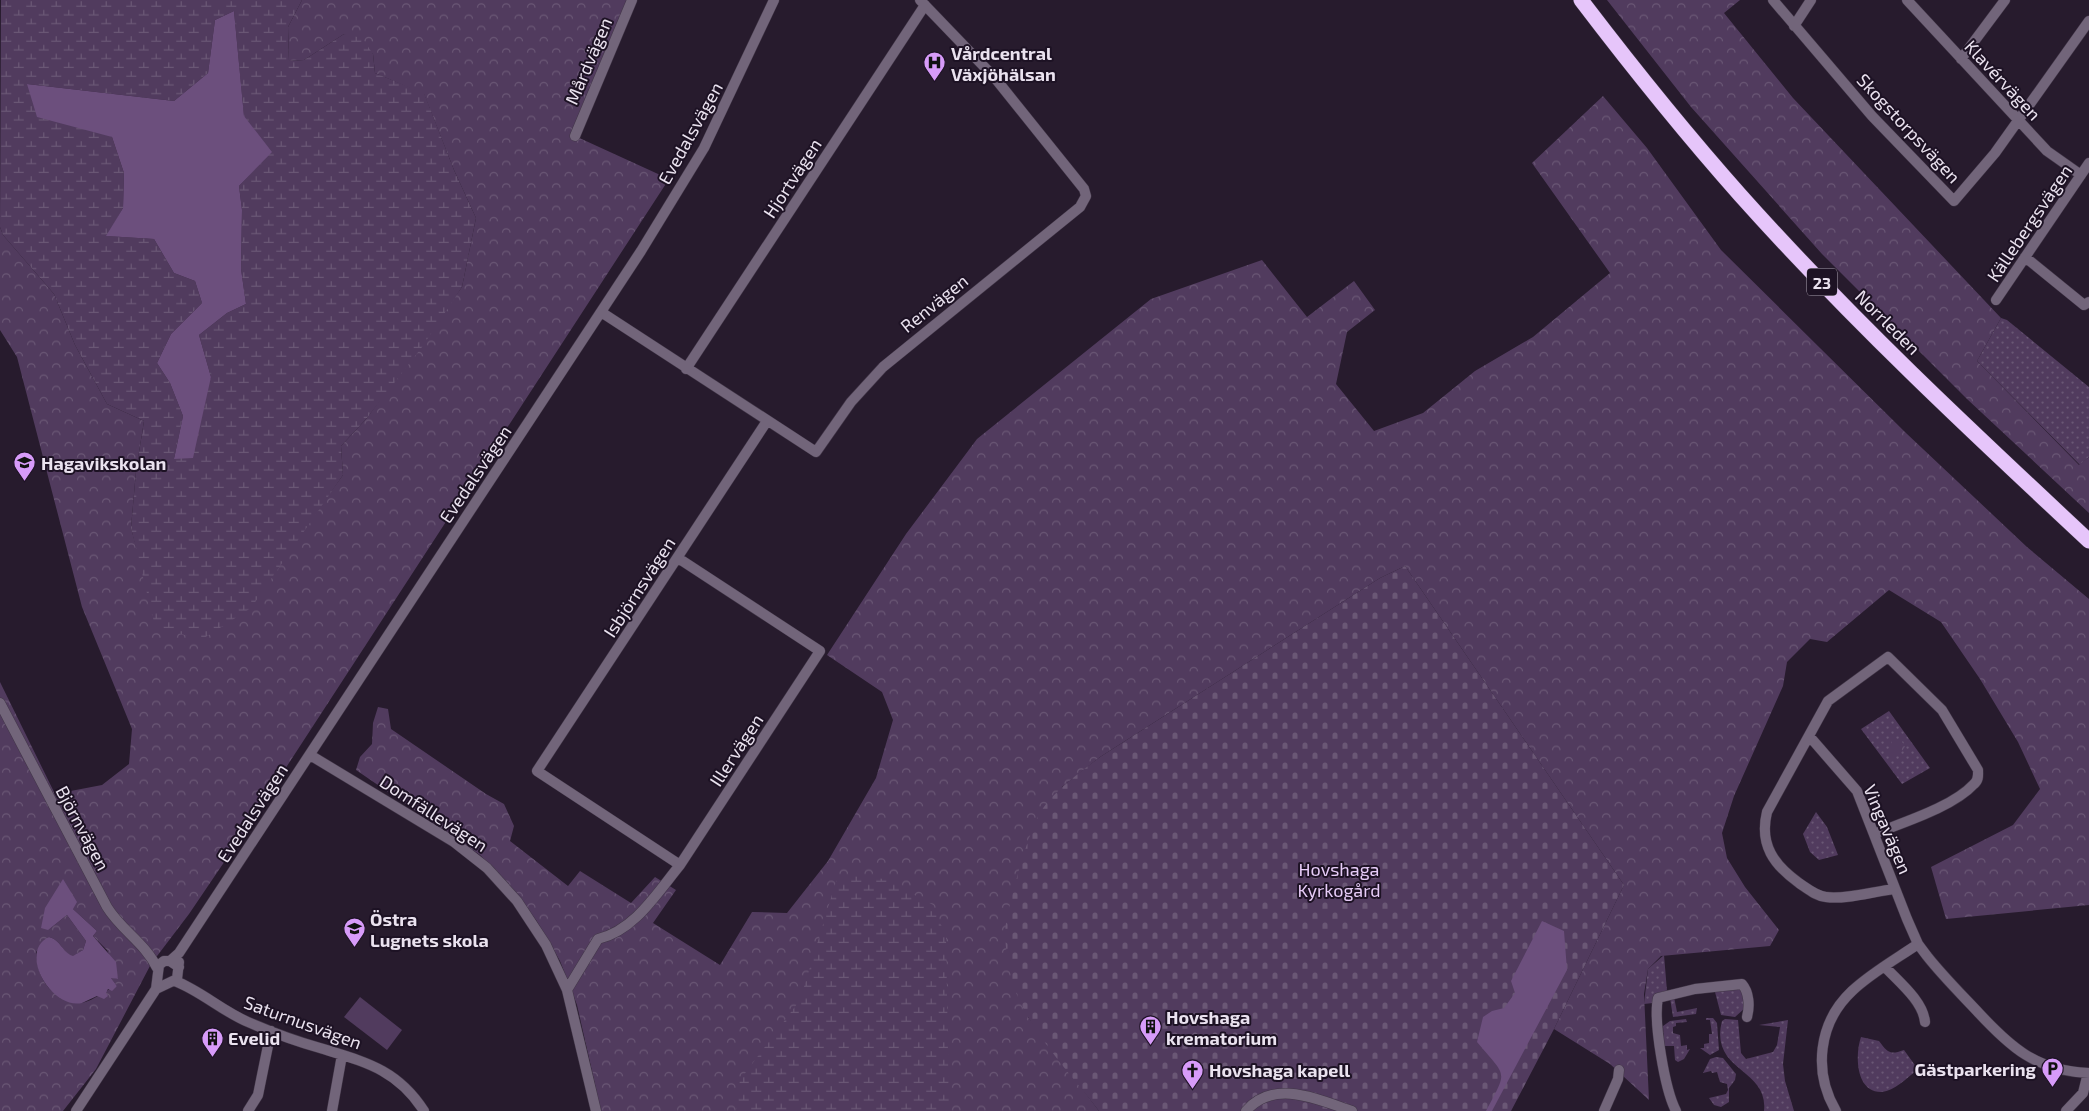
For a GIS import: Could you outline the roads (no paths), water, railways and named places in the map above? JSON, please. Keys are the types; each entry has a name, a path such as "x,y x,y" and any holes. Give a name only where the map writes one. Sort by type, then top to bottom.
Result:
{"highway":[{"name":"Norrleden","path":"1581,0 1658,99 1784,243 1943,403 2089,541"},
{"name":"Norrleden","path":"1591,0 1664,94 1790,237 1866,316 2089,531"}],"street":[{"name":"Mårdvägen","path":"575,136 632,0"},
{"name":"Evedalsvägen","path":"169,972 179,953 601,312 704,148 774,0"},
{"name":"Skogstorpsvägen","path":"1773,0 1872,116 1954,201 1995,154 2019,122"},
{"path":"1794,26 1811,0"},
{"name":"Klavérvägen","path":"1906,0 2047,151 2081,175"},
{"path":"1961,59 2005,0"},
{"name":"Renvägen","path":"601,312 816,452 852,402 883,367 1085,201 1084,189 1001,85 961,40 923,2"},
{"name":"Hjortvägen","path":"686,368 923,2"},
{"path":"2019,122 2089,21"},
{"name":"Källebergsvägen","path":"1996,300 2089,163"},
{"path":"2026,257 2084,305 2089,302"},
{"name":"Isbjörnsvägen","path":"680,865 537,771 767,421"},
{"name":"Illervägen","path":"678,558 820,651 680,865"},
{"path":"1874,834 1944,806 1975,784 1978,777 1978,770 1942,710 1888,657 1828,701 1810,737 1767,812 1765,835 1770,854 1788,874 1820,896 1831,898 1895,889"},
{"name":"Björnvägen","path":"0,703 107,907 122,928 169,972"},
{"name":"Vingavägen","path":"1810,737 1857,792 1918,944 1946,979 2011,1046 2042,1064 2074,1072 2089,1073"},
{"name":"Domfällevägen","path":"310,755 454,842 487,868 517,901 533,923 555,962 566,990 596,1111"},
{"path":"566,990 598,939 612,936 637,918 680,865"},
{"path":"1836,1111 1827,1092 1822,1069 1822,1053 1827,1028 1838,1008 1851,991 1918,944"},
{"path":"1885,967 1919,1005 1924,1013 1926,1022"},
{"path":"76,1111 169,972"},
{"name":"Saturnusvägen","path":"169,972 232,1014 271,1031 372,1064 406,1087 424,1111"},
{"path":"1676,1111 1668,1096 1661,1047 1658,998 1695,989 1742,984 1745,988 1750,1009 1747,1016"},
{"path":"248,1111 258,1095 271,1031"},
{"path":"332,1111 342,1055"},
{"path":"1604,1111 1618,1079 1618,1070"},
{"path":"2066,1111 2083,1093 2089,1073"},
{"path":"1246,1111 1250,1106 1272,1095 1300,1093 1352,1111"}],"place":[{"name":"Vårdcentral Växjöhälsan","path":"935,82"},
{"name":"Hagavikskolan","path":"25,482"},
{"name":"Östra Lugnets skola","path":"354,948"},
{"name":"Hovshaga krematorium","path":"1150,1046"},
{"name":"Evelid","path":"212,1057"},
{"name":"Gästparkering","path":"2052,1088"},
{"name":"Hovshaga kapell","path":"1193,1089"}],"park label":[{"name":"Hovshaga Kyrkogård","path":"1339,880"}]}
